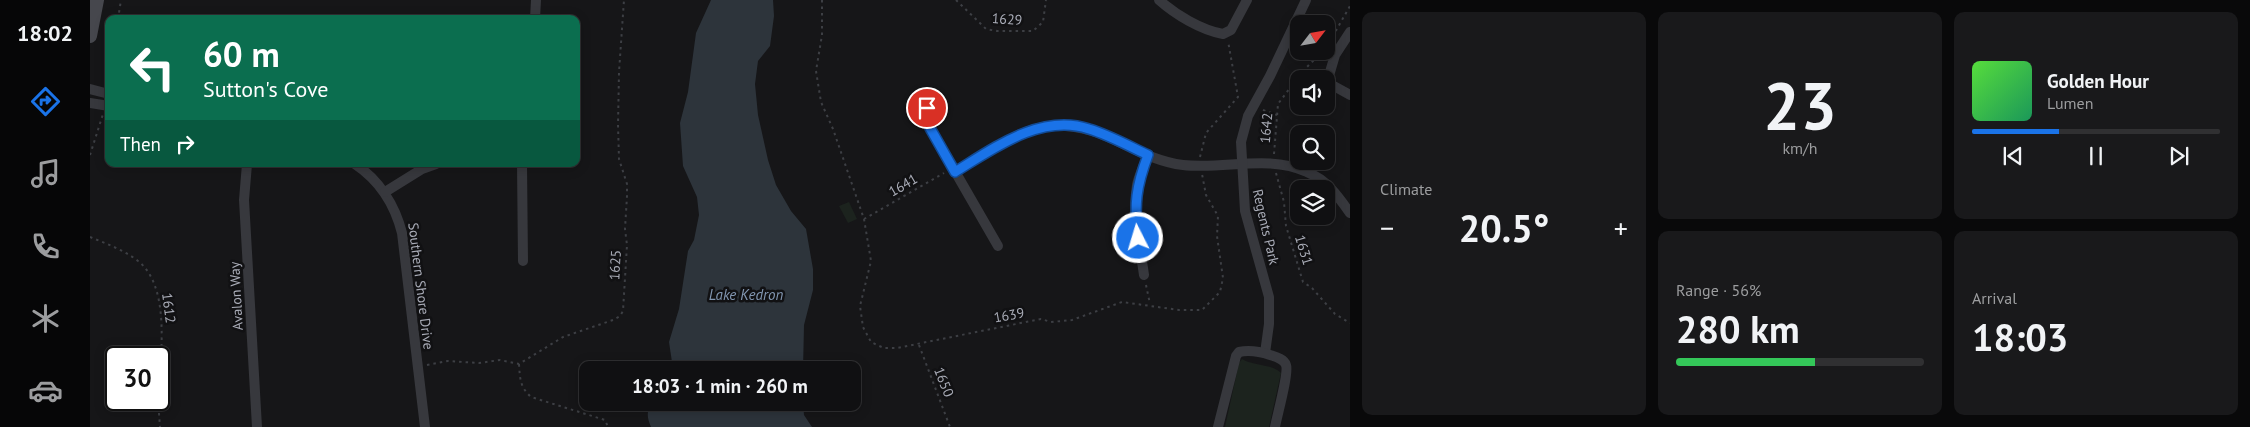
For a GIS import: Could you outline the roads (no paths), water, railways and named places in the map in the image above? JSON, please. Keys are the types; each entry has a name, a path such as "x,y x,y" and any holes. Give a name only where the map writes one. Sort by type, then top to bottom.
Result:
{"street":[{"path":"90,36 97,0"},
{"path":"535,15 536,0"},
{"path":"1160,0 1171,10 1210,30 1227,33 1235,24 1247,0"},
{"path":"1171,10 1176,0"},
{"name":"Regents Park","path":"1264,353 1269,324 1268,298 1245,211 1241,142 1248,116 1270,76 1306,0"},
{"path":"1350,32 1335,55 1328,79 1332,85 1350,95"},
{"path":"90,89 105,93"},
{"path":"90,103 105,106"},
{"path":"927,108 930,128 998,246"},
{"path":"954,170 1021,134 1048,126 1069,125 1088,128 1148,155 1185,165 1273,162 1307,172 1322,180 1332,189 1350,213"},
{"path":"1144,275 1136,224 1136,197 1137,183 1148,155"},
{"name":"Avalon Way","path":"248,167 244,200 257,427"},
{"name":"Southern Shore Drive","path":"358,167 385,192 397,215 402,233 425,427"},
{"path":"385,192 417,172 429,167"},
{"path":"522,167 523,261"},
{"path":"1218,427 1236,356 1239,352 1245,350 1264,353 1284,362 1287,369 1275,427"}],"water":[{"name":"Lake Kedron","path":"711,0 773,0 774,16 770,46 758,61 755,84 758,115 768,160 776,185 791,211 806,229 813,269 813,290 804,325 803,361 672,361 669,342 679,309 688,251 694,240 699,215 697,197 683,166 680,123 688,92 696,33"},
{"path":"649,411 804,411 804,415 812,427 651,427"}]}
